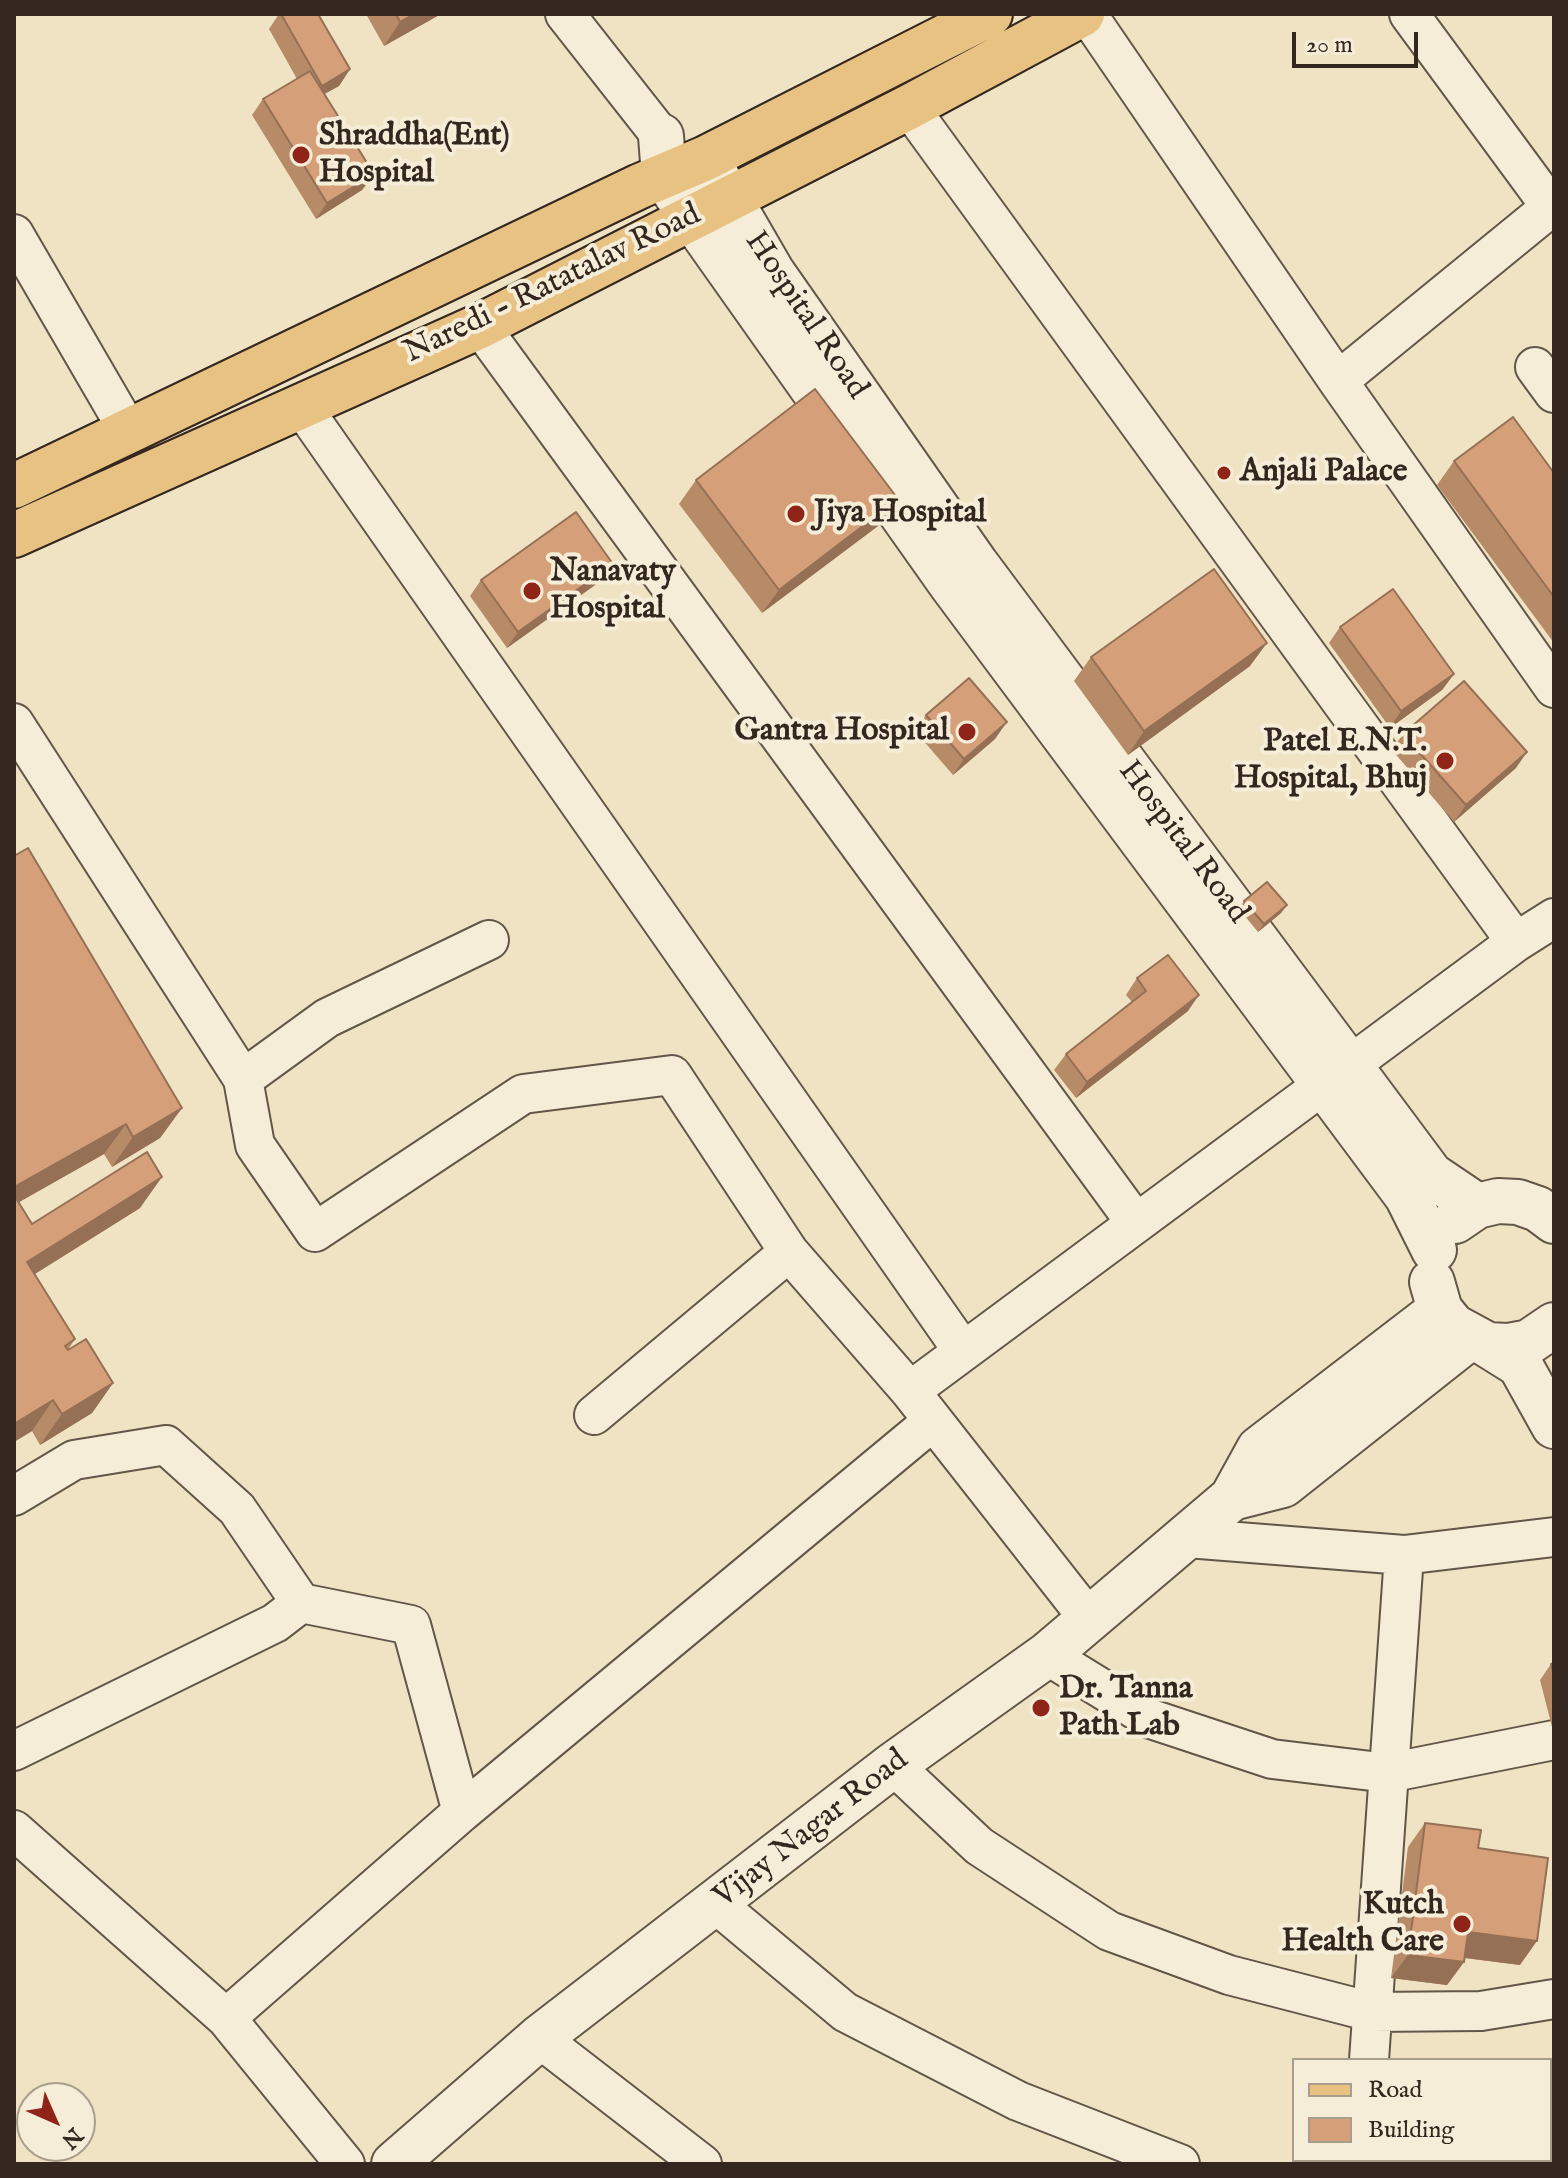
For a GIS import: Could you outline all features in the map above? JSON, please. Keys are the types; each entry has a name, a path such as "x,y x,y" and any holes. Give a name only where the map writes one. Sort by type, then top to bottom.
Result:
{"main road":[{"name":"Naredi - Ratatalav Road","path":"14,486 129,432 662,156 706,158 990,14"},
{"name":"Naredi - Ratatalav Road","path":"14,535 300,404 480,326 1085,14"}],"street":[{"path":"565,14 662,156"},
{"path":"1085,14 1554,688"},
{"path":"1338,381 1552,209 1409,14"},
{"path":"909,107 1516,942"},
{"name":"Hospital Road","path":"662,156 772,272 1335,1075 1407,1196 1434,1250"},
{"name":"Hospital Road","path":"706,158 710,209"},
{"path":"14,234 129,432"},
{"path":"480,326 1136,1223"},
{"path":"300,404 963,1351"},
{"path":"14,723 243,1079 255,1145 315,1232 523,1094 672,1075 789,1252 910,1391 1089,1619"},
{"path":"910,1391 1516,942 1554,918"},
{"path":"243,1079 327,1018 489,940"},
{"name":"Hospital Road","path":"1335,1075 1431,1175 1477,1206"},
{"path":"1549,1210 1518,1202 1498,1201 1477,1206 1459,1216 1444,1231 1434,1250 1431,1270 1465,1331 1520,1365 1554,1426"},
{"path":"594,1415 789,1252"},
{"path":"1465,1331 1529,1342 1554,1325"},
{"name":"Vijay Nagar Road","path":"394,2164 539,2038 893,1765 1047,1655 1232,1498 1283,1485 1465,1331"},
{"path":"226,2018 462,1812 933,1421"},
{"path":"14,1496 74,1460 166,1445 237,1509 301,1603 411,1625 462,1812"},
{"path":"1187,1538 1404,1555 1554,1537"},
{"path":"1369,2058 1404,1555"},
{"path":"14,1751 275,1623 301,1603"},
{"path":"1047,1655 1151,1719 1272,1759 1388,1773 1554,1740"},
{"path":"893,1765 979,1846 1109,1931 1229,1975 1372,2012 1481,2011 1554,1999"},
{"path":"14,1830 226,2018 345,2164"},
{"path":"716,1904 845,2012 1018,2101 1180,2164"},
{"path":"539,2038 666,2149 702,2164"}],"building":[{"path":"281,14 318,14 350,69 322,86"},
{"path":"396,14 415,14 400,22"},
{"path":"310,71 374,174 327,203 263,99"},
{"path":"815,389 898,499 779,590 696,480"},
{"path":"1513,417 1554,473 1554,597 1454,461"},
{"path":"576,512 613,564 518,632 481,580"},
{"path":"1214,569 1267,643 1144,731 1091,657"},
{"path":"1393,589 1454,674 1401,711 1340,627"},
{"path":"969,678 1007,722 964,759 926,715"},
{"path":"1464,681 1527,752 1466,805 1403,734"},
{"path":"28,848 182,1108 133,1137 126,1124 14,1187 14,856"},
{"path":"1267,882 1287,905 1264,924 1244,901"},
{"path":"1168,955 1199,995 1087,1082 1066,1054 1146,991 1137,978"},
{"path":"147,1152 162,1177 27,1262 75,1339 65,1346 68,1350 86,1339 113,1383 62,1414 53,1400 14,1424 14,1195 32,1224"},
{"path":"1425,1823 1481,1830 1478,1848 1548,1858 1537,1941 1468,1932 1464,1962 1408,1955"}],"place":[{"name":"Shraddha(Ent) Hospital","path":"301,155"},
{"name":"Anjali Palace","path":"1224,473"},
{"name":"Jiya Hospital","path":"796,514"},
{"name":"Nanavaty Hospital","path":"532,591"},
{"name":"Gantra Hospital","path":"967,732"},
{"name":"Patel E.N.T. Hospital, Bhuj","path":"1445,761"},
{"name":"Dr. Tanna Path Lab","path":"1041,1708"},
{"name":"Kutch Health Care","path":"1462,1924"}]}
